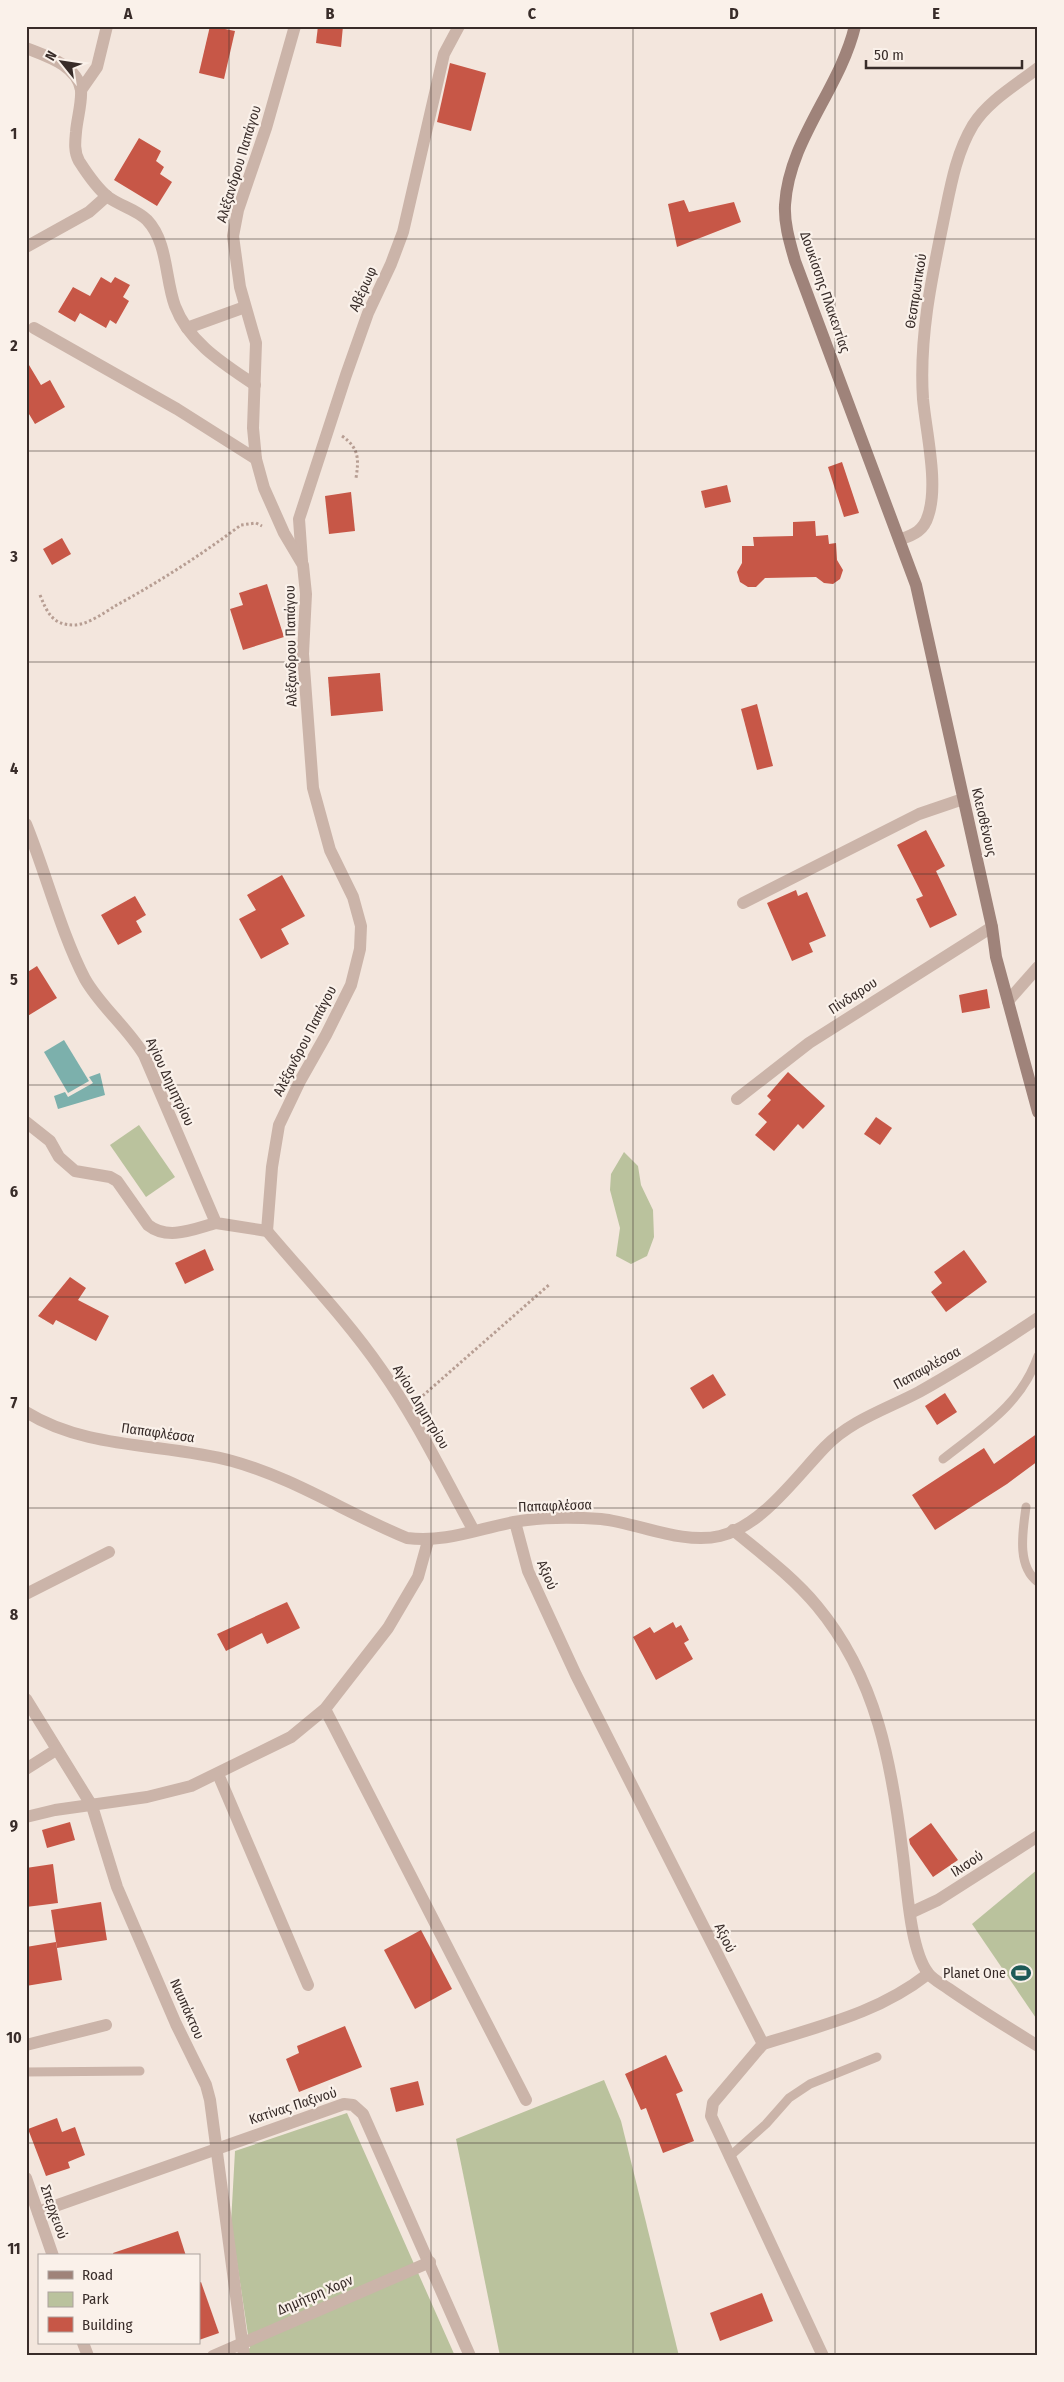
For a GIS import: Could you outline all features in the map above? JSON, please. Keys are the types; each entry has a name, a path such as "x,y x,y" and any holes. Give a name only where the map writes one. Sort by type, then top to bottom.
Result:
{"main road":[{"name":"Δουκίσσης Πλακεντίας","path":"855,26 842,65 813,119 792,168 787,185 786,222 796,261 901,540"},
{"name":"Κλεισθένους","path":"901,540 916,585 992,927 996,957 1038,1112"}],"street":[{"path":"107,26 97,67 81,90 75,137 76,156 107,196 136,212 147,221 154,232 165,263 175,305 187,328 203,347 254,385"},
{"name":"Αλέξανδρου Παπάγου","path":"267,1231 272,1167 279,1125 350,985 360,949 361,926 353,897 330,850 313,788 303,654 306,594 303,565 284,534 264,488 256,459 253,428 256,343 245,307 233,236 238,210 266,128 295,26"},
{"name":"Αβέρωφ","path":"303,565 299,519 328,426 368,313 391,264 403,232 444,54 459,26"},
{"path":"26,48 64,66 73,74 81,90"},
{"name":"Θεσπρωτικού","path":"901,540 915,534 924,526 931,504 930,455 923,400 923,345 932,276 958,160 972,126 985,109 1038,68"},
{"path":"26,247 89,212 107,196"},
{"path":"187,328 245,307"},
{"path":"34,328 177,408 256,459"},
{"path":"743,903 919,814 963,800"},
{"name":"Αγίου Δημητρίου","path":"26,824 79,966 100,1002 134,1039 144,1055 216,1223"},
{"name":"Πίνδαρου","path":"737,1099 809,1043 992,927"},
{"path":"1008,1001 1038,967"},
{"path":"26,1122 50,1141 59,1157 75,1171 110,1177 118,1181 148,1225 155,1230 164,1234 216,1223 267,1231"},
{"name":"Αγίου Δημητρίου","path":"267,1231 381,1369 407,1410 474,1531"},
{"name":"Παπαφλέσσα","path":"26,1412 47,1425 65,1431 115,1442 196,1453 264,1471 386,1530 407,1538 428,1541 515,1522 601,1519 696,1539 720,1536 754,1520 825,1447 849,1427 938,1381 1038,1318"},
{"name":"Αξιού","path":"515,1522 528,1571 576,1675 763,2044"},
{"path":"733,1530 790,1578 816,1605 835,1629 858,1668 876,1711 883,1736 899,1826 910,1913 919,1955 928,1974 978,2010 1038,2046"},
{"path":"26,1817 55,1810 92,1806 168,1792 191,1786 291,1737 325,1709 388,1628 418,1577 428,1541"},
{"path":"26,1594 109,1552"},
{"name":"Ναυπάκτου","path":"26,1699 92,1806 117,1887 176,2024 206,2085 243,2349"},
{"path":"325,1709 526,2100"},
{"path":"26,1769 56,1750"},
{"path":"218,1774 308,1985"},
{"name":"Ιλισού","path":"910,1913 938,1900 1038,1836"},
{"path":"823,2356 711,2116 713,2102 763,2044 865,2012 894,1998 928,1974"},
{"path":"26,2045 106,2025"},
{"name":"Κατίνας Παξινού","path":"38,2212 344,2104 353,2105 363,2114 470,2356"},
{"name":"Σπερχειού","path":"26,2178 52,2254"},
{"name":"Δημήτρη Χορν","path":"213,2356 243,2349 430,2262"},
{"path":"83,2344 88,2356"}],"lane":[{"path":"943,1459 1008,1408 1032,1372 1038,1356"},
{"path":"1026,1507 1022,1542 1026,1567 1031,1577 1038,1582"},
{"path":"729,2157 766,2124 789,2098 810,2084 877,2057"},
{"path":"26,2072 140,2071"}],"path":[{"path":"328,426 356,449 359,460 356,478"},
{"path":"40,595 48,616 62,623 75,625 98,616 163,580 241,525 256,523 284,534"},
{"path":"407,1410 550,1284"}],"green space":[{"path":"139,1125 175,1177 146,1197 110,1145"},
{"path":"624,1152 638,1166 641,1185 653,1210 654,1237 647,1256 631,1264 616,1256 620,1228 610,1190 611,1174"},
{"name":"Planet One","path":"1038,1869 1038,2021 972,1924"},
{"path":"604,2080 621,2121 679,2356 500,2356 456,2139"},
{"path":"347,2113 455,2356 232,2356 250,2348 231,2223 235,2151"}],"water":[{"path":"64,1040 89,1081 68,1093 44,1052"},
{"path":"100,1073 105,1095 58,1109 54,1096 65,1092 68,1097 93,1083 89,1077"}],"building":[{"path":"210,26 235,31 224,79 199,73"},
{"path":"318,26 343,26 341,47 316,43"},
{"path":"450,63 486,73 471,131 437,122"},
{"path":"139,138 161,151 156,161 164,167 160,174 172,182 157,206 114,180"},
{"path":"684,200 689,212 734,202 741,222 677,247 668,204"},
{"path":"101,277 111,283 115,277 130,285 123,297 129,301 116,324 110,320 106,328 80,313 75,322 58,312 73,287 90,296"},
{"path":"26,360 41,385 50,380 65,407 35,424 26,409"},
{"path":"842,462 859,513 844,517 828,467"},
{"path":"727,485 731,502 705,508 701,491"},
{"path":"351,492 355,531 329,534 325,496"},
{"path":"815,521 816,536 828,535 829,544 836,543 837,560 843,570 840,579 833,584 824,583 816,577 765,578 756,587 748,587 740,582 737,572 742,563 742,546 754,546 753,537 793,536 793,522"},
{"path":"62,538 71,554 52,565 43,549"},
{"path":"267,584 284,637 243,650 230,609 243,605 239,593"},
{"path":"380,673 383,711 331,716 328,677"},
{"path":"757,704 773,766 757,770 741,709"},
{"path":"926,830 945,866 936,871 957,915 930,928 916,899 923,896 897,845"},
{"path":"282,875 305,916 281,929 289,944 261,959 239,919 256,910 247,895"},
{"path":"796,890 798,896 807,892 826,936 809,943 813,952 792,961 767,903"},
{"path":"135,896 146,915 136,921 142,932 118,945 101,915"},
{"path":"37,966 57,998 26,1017 26,973"},
{"path":"987,989 990,1008 962,1013 959,995"},
{"path":"788,1072 825,1106 803,1129 798,1124 774,1151 755,1135 767,1122 758,1114 771,1100 767,1096"},
{"path":"876,1117 892,1128 880,1145 864,1134"},
{"path":"205,1249 214,1270 185,1284 175,1263"},
{"path":"964,1250 987,1282 946,1312 931,1292 942,1283 934,1272"},
{"path":"70,1277 86,1288 78,1300 109,1316 96,1341 56,1320 53,1325 38,1316"},
{"path":"713,1374 726,1395 703,1409 690,1388"},
{"path":"945,1393 957,1412 937,1425 925,1406"},
{"path":"1038,1433 1038,1461 1007,1484 935,1530 912,1495 984,1448 994,1464"},
{"path":"287,1602 300,1628 267,1644 262,1633 226,1651 217,1634"},
{"path":"673,1622 676,1628 681,1625 689,1640 684,1643 693,1659 656,1680 633,1637 650,1627 654,1633"},
{"path":"70,1822 75,1840 47,1848 42,1830"},
{"path":"931,1823 958,1860 933,1877 910,1844 909,1839"},
{"path":"53,1864 58,1903 26,1907 26,1868"},
{"path":"101,1902 107,1940 57,1948 51,1910"},
{"path":"421,1930 452,1989 415,2009 384,1950"},
{"path":"56,1942 62,1980 26,1986 26,1947"},
{"path":"345,2026 362,2067 299,2092 286,2059 299,2053 297,2046"},
{"path":"666,2055 683,2091 676,2094 694,2141 663,2153 646,2108 641,2110 625,2074"},
{"path":"418,2081 424,2105 396,2112 390,2088"},
{"path":"57,2118 62,2132 75,2127 85,2155 68,2162 70,2168 46,2176 28,2129"},
{"path":"178,2231 185,2254 113,2254"},
{"path":"200,2282 219,2333 200,2340"},
{"path":"762,2293 773,2321 720,2341 710,2313"}],"place":[{"name":"Planet One","path":"1021,1973"}]}
